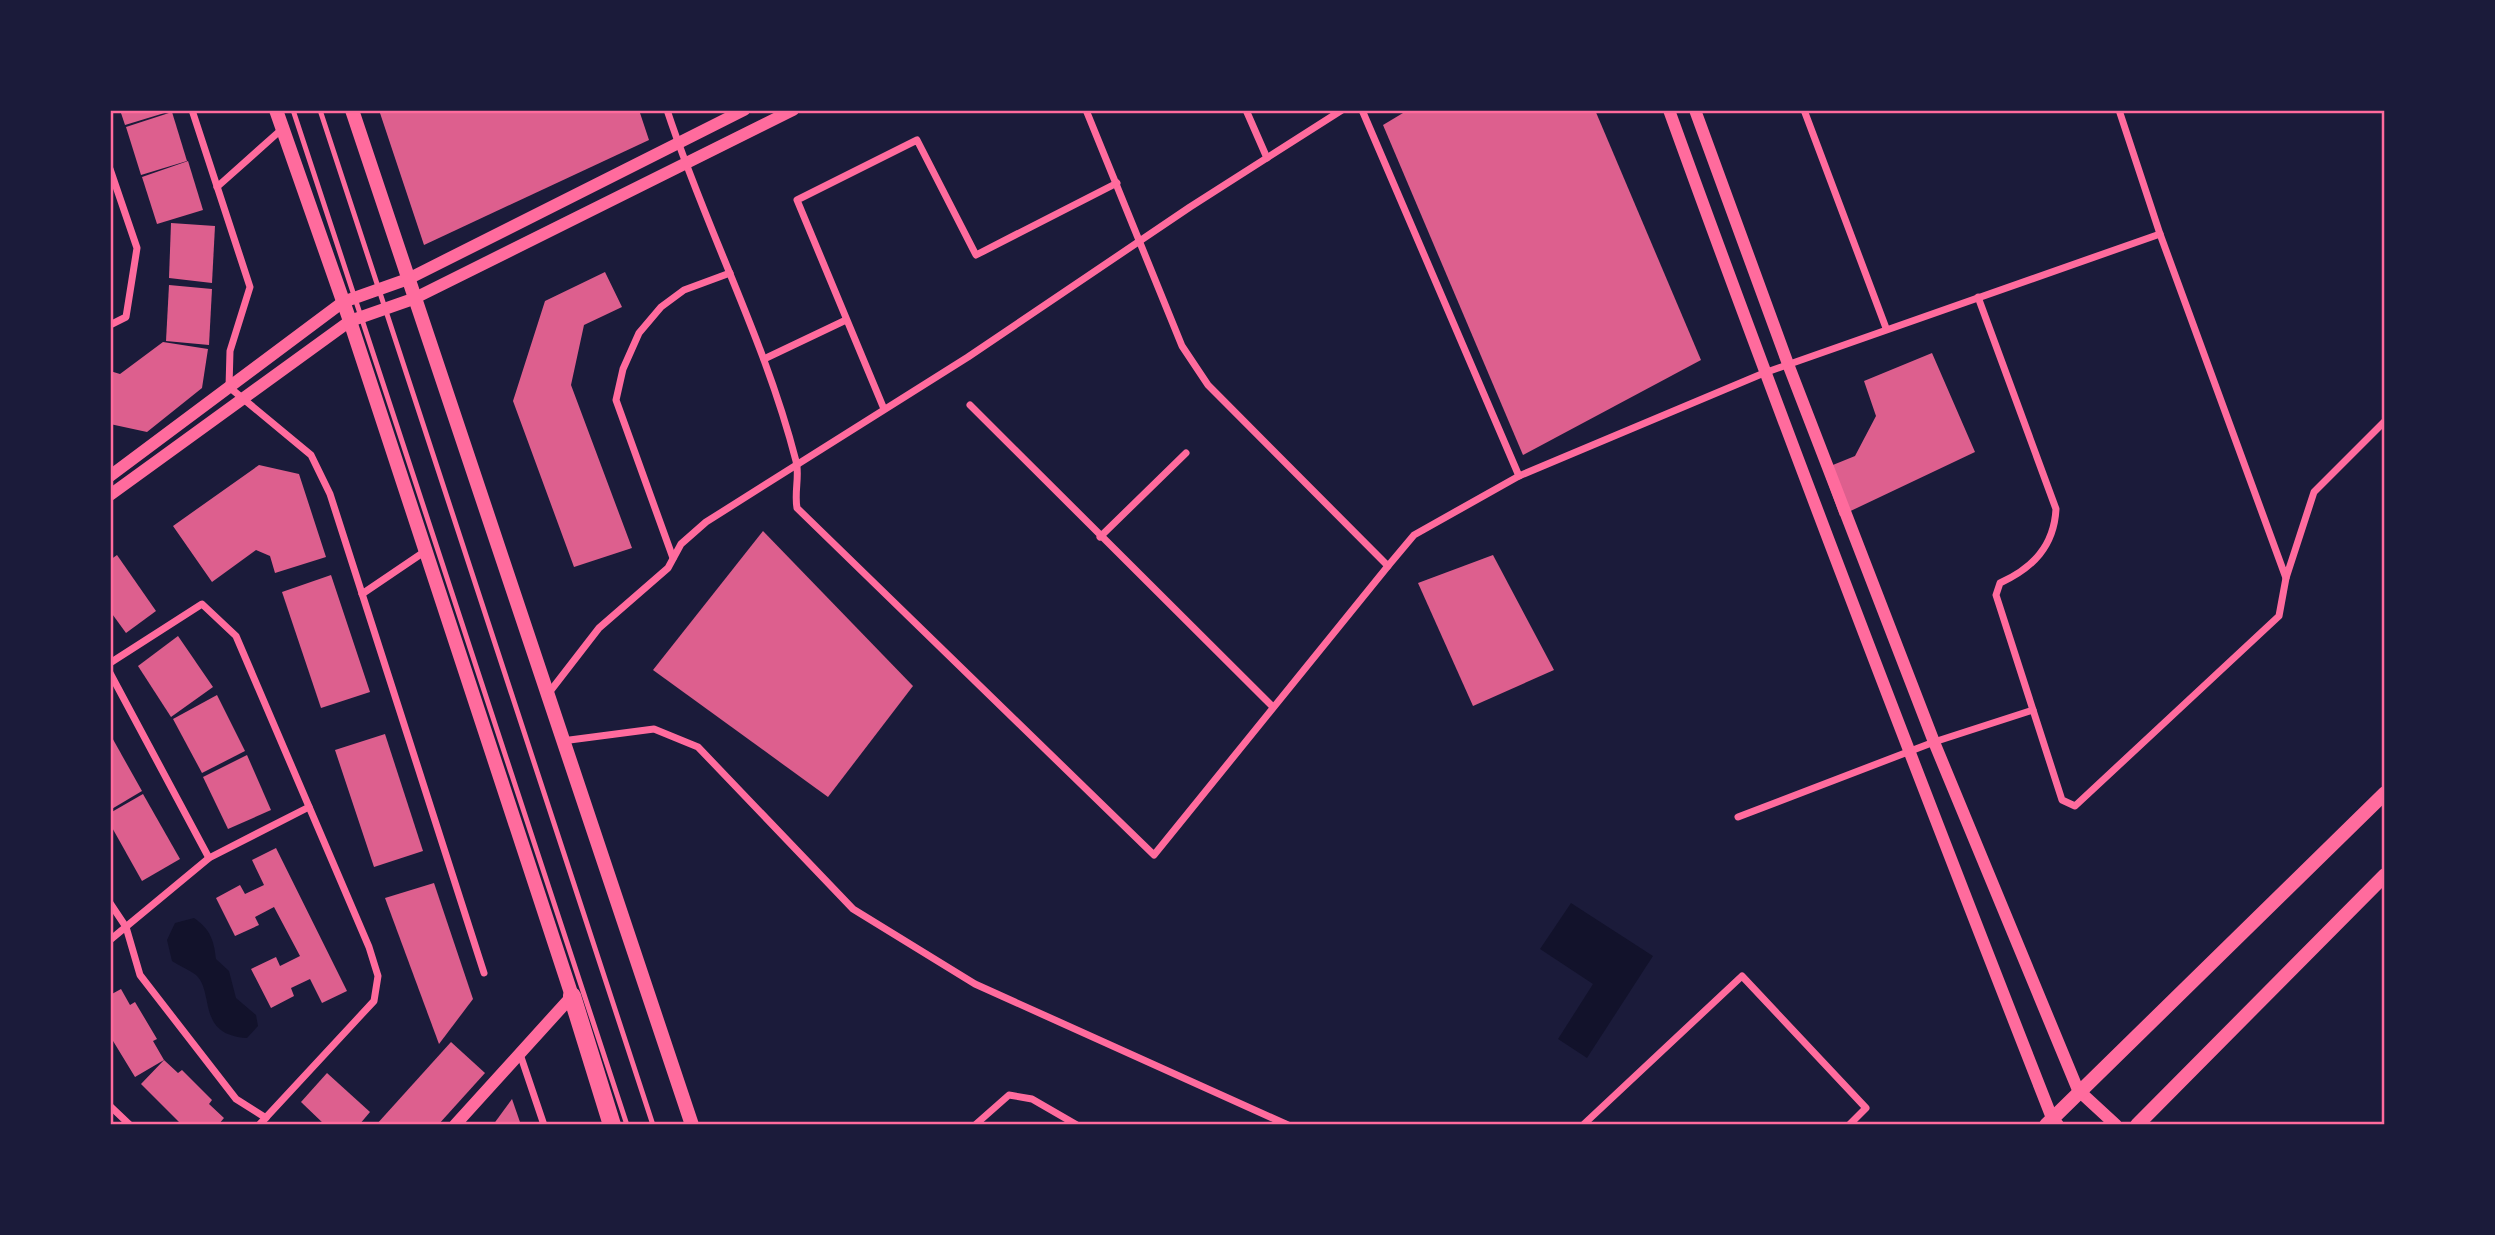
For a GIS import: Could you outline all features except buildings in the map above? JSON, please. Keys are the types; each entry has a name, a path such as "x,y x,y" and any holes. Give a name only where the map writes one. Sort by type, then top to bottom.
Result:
{"main road":[{"path":"276,110 357,319 424,552 572,996 612,1125"},
{"path":"352,110 413,299 692,1125"},
{"path":"2052,1123 2078,1090 2385,793"},
{"path":"2137,1125 2385,875"}],"street":[{"path":"192,110 250,287 230,351 229,387"},
{"path":"667,110 764,359 797,464 797,508 1154,855 1414,535 1518,476 1764,373 1886,328 2161,234"},
{"path":"110,476 349,300 408,279 744,110"},
{"path":"110,495 357,319 413,299 793,110"},
{"path":"1086,110 1182,346 1208,385 1388,566"},
{"path":"1247,110 1267,158"},
{"path":"548,694 599,628 624,603 646,589 673,558 681,544 706,522 884,410 1342,110"},
{"path":"1362,110 1518,476"},
{"path":"1669,110 1764,373 2052,1123"},
{"path":"1695,110 1788,364 1934,742 2078,1090 2116,1125"},
{"path":"1804,110 1886,328"},
{"path":"2119,110 2161,234 2286,578"},
{"path":"217,187 282,129"},
{"path":"884,410 797,200 917,140 976,255 1117,183"},
{"path":"110,169 137,248 127,317 110,325"},
{"path":"673,558 616,400 623,369 639,333 662,307 684,290 730,273"},
{"path":"1978,297 2056,509 2055,528 2044,551 2021,574 2000,583 1997,595 2062,800 2075,806 2279,616 2286,578 2314,492 2385,421"},
{"path":"764,359 846,320"},
{"path":"229,387 311,455 330,494 484,973"},
{"path":"970,405 1273,707"},
{"path":"1101,537 1186,453"},
{"path":"362,594 424,552"},
{"path":"110,663 202,604 236,636 378,976 374,1001 260,1125"},
{"path":"110,673 209,858"},
{"path":"1738,817 1909,754 1934,742 2033,710"},
{"path":"562,741 654,729 698,747 853,909 975,984 1288,1125"},
{"path":"110,940 209,858 309,807"},
{"path":"110,903 126,927 140,975 236,1099 266,1118"},
{"path":"1583,1125 1742,976 1866,1108 1849,1125"},
{"path":"455,1125 572,996"},
{"path":"520,1054 544,1125"},
{"path":"975,1125 1009,1095 1032,1099 1077,1125"},
{"path":"110,1106 130,1125"}],"lane":[{"path":"293,110 349,300"},
{"path":"320,110 653,1125"},
{"path":"357,319 627,1125"},
{"path":"570,950 572,996"}],"shaded area":[{"path":"1571,903 1653,956 1587,1058 1558,1039 1593,984 1540,949"},
{"path":"194,918 204,926 210,936 216,959 229,971 236,998 256,1015 258,1026 247,1038 231,1035 220,1029 213,1021 202,983 194,973 172,961 167,940 175,923"}]}
